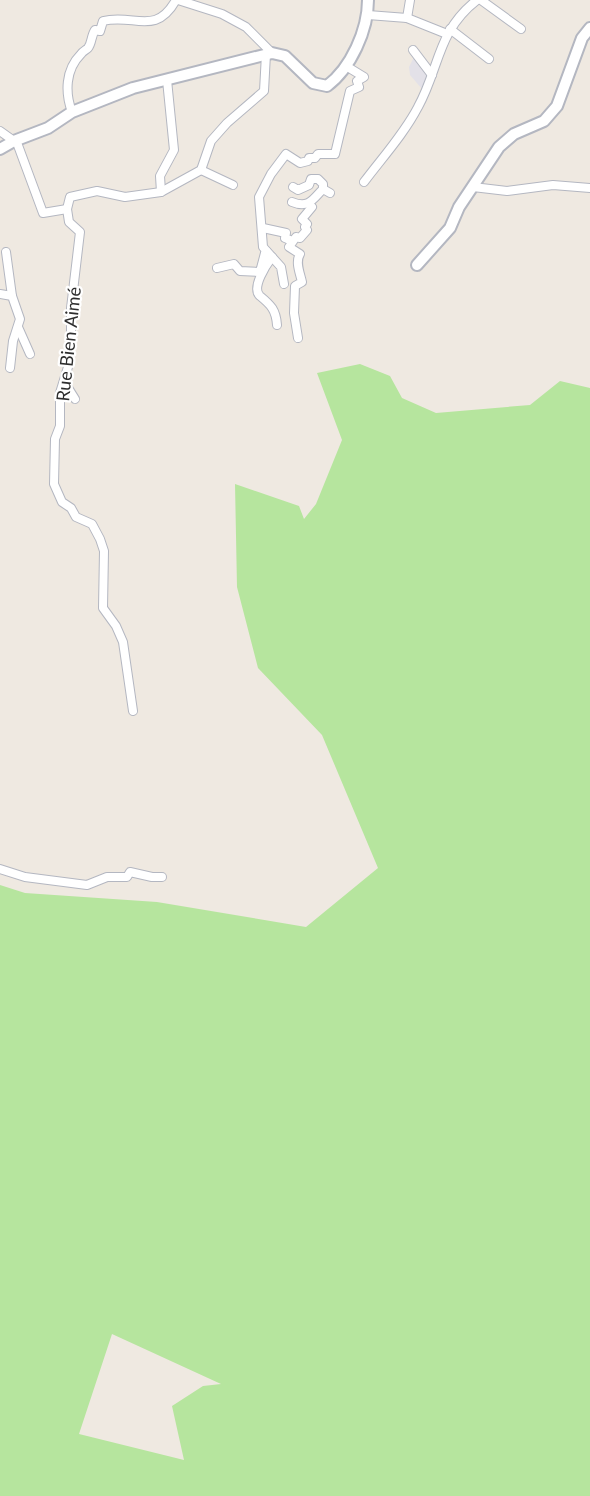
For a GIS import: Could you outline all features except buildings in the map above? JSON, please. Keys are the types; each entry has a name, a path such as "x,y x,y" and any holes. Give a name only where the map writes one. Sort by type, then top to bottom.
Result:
{"street":[{"path":"0,131 15,140 43,213 68,208 70,197 97,191 125,197 161,192 201,170 211,141 227,123 264,91 269,54 246,27 222,14 177,0 167,14 155,21 128,21 114,18 103,21 100,31 95,30 88,47 71,68 66,88 72,112"},
{"path":"0,148 48,128 72,112 133,88 269,54 285,56 314,83 327,86 341,76 364,30 369,15 368,0"},
{"path":"407,18 410,0"},
{"path":"364,182 418,108 448,32 460,15 479,0 521,29"},
{"path":"369,15 407,18 448,32 489,59"},
{"path":"417,265 450,228 459,207 499,147 514,134 544,122 557,106 582,38 590,28"},
{"path":"413,50 432,75"},
{"path":"284,284 281,267 263,248 259,197 282,158 288,154 290,158 300,163 308,161 309,158 315,158 318,154 335,154 350,91 359,87 357,81 364,76 346,66"},
{"path":"161,192 160,176 174,150 167,80"},
{"path":"201,170 233,185"},
{"path":"292,187 298,190 309,185 311,179 318,179 326,191 309,204 292,202"},
{"path":"473,187 507,191 553,186 590,188"},
{"path":"298,338 293,298 295,286 302,282 297,258 300,254 289,248 296,237 300,238 307,230 305,227 307,224 302,219 312,207 309,204"},
{"name":"Rue Bien Aimé","path":"68,208 69,222 80,232 71,308 71,335 65,382 60,393 60,426 55,439 54,484 62,502 71,508 76,517 92,524 100,539 104,551 103,608 116,626 123,642 133,711"},
{"path":"263,228 286,232 285,238 292,241"},
{"path":"6,252 12,296 20,319 13,341 10,368"},
{"path":"217,268 234,264 242,272 260,272 265,252 270,255"},
{"path":"270,255 259,278 257,289 260,296 269,302 275,313 277,325"},
{"path":"0,294 12,296"},
{"path":"18,327 30,354"},
{"path":"65,382 75,399"},
{"path":"0,869 25,877 87,885 107,877 127,877 130,872 152,878 162,877"}],"shaded area":[{"path":"414,57 429,75 422,89 410,75 409,67"}],"green space":[{"path":"360,364 390,376 402,398 436,413 530,405 560,381 590,388 590,1496 0,1496 0,885 25,893 157,902 306,927 378,868 322,735 258,668 237,587 235,484 299,506 304,519 316,504 342,440 317,373","holes":["112,1334 221,1384 203,1386 172,1406 184,1460 79,1434"]}]}
